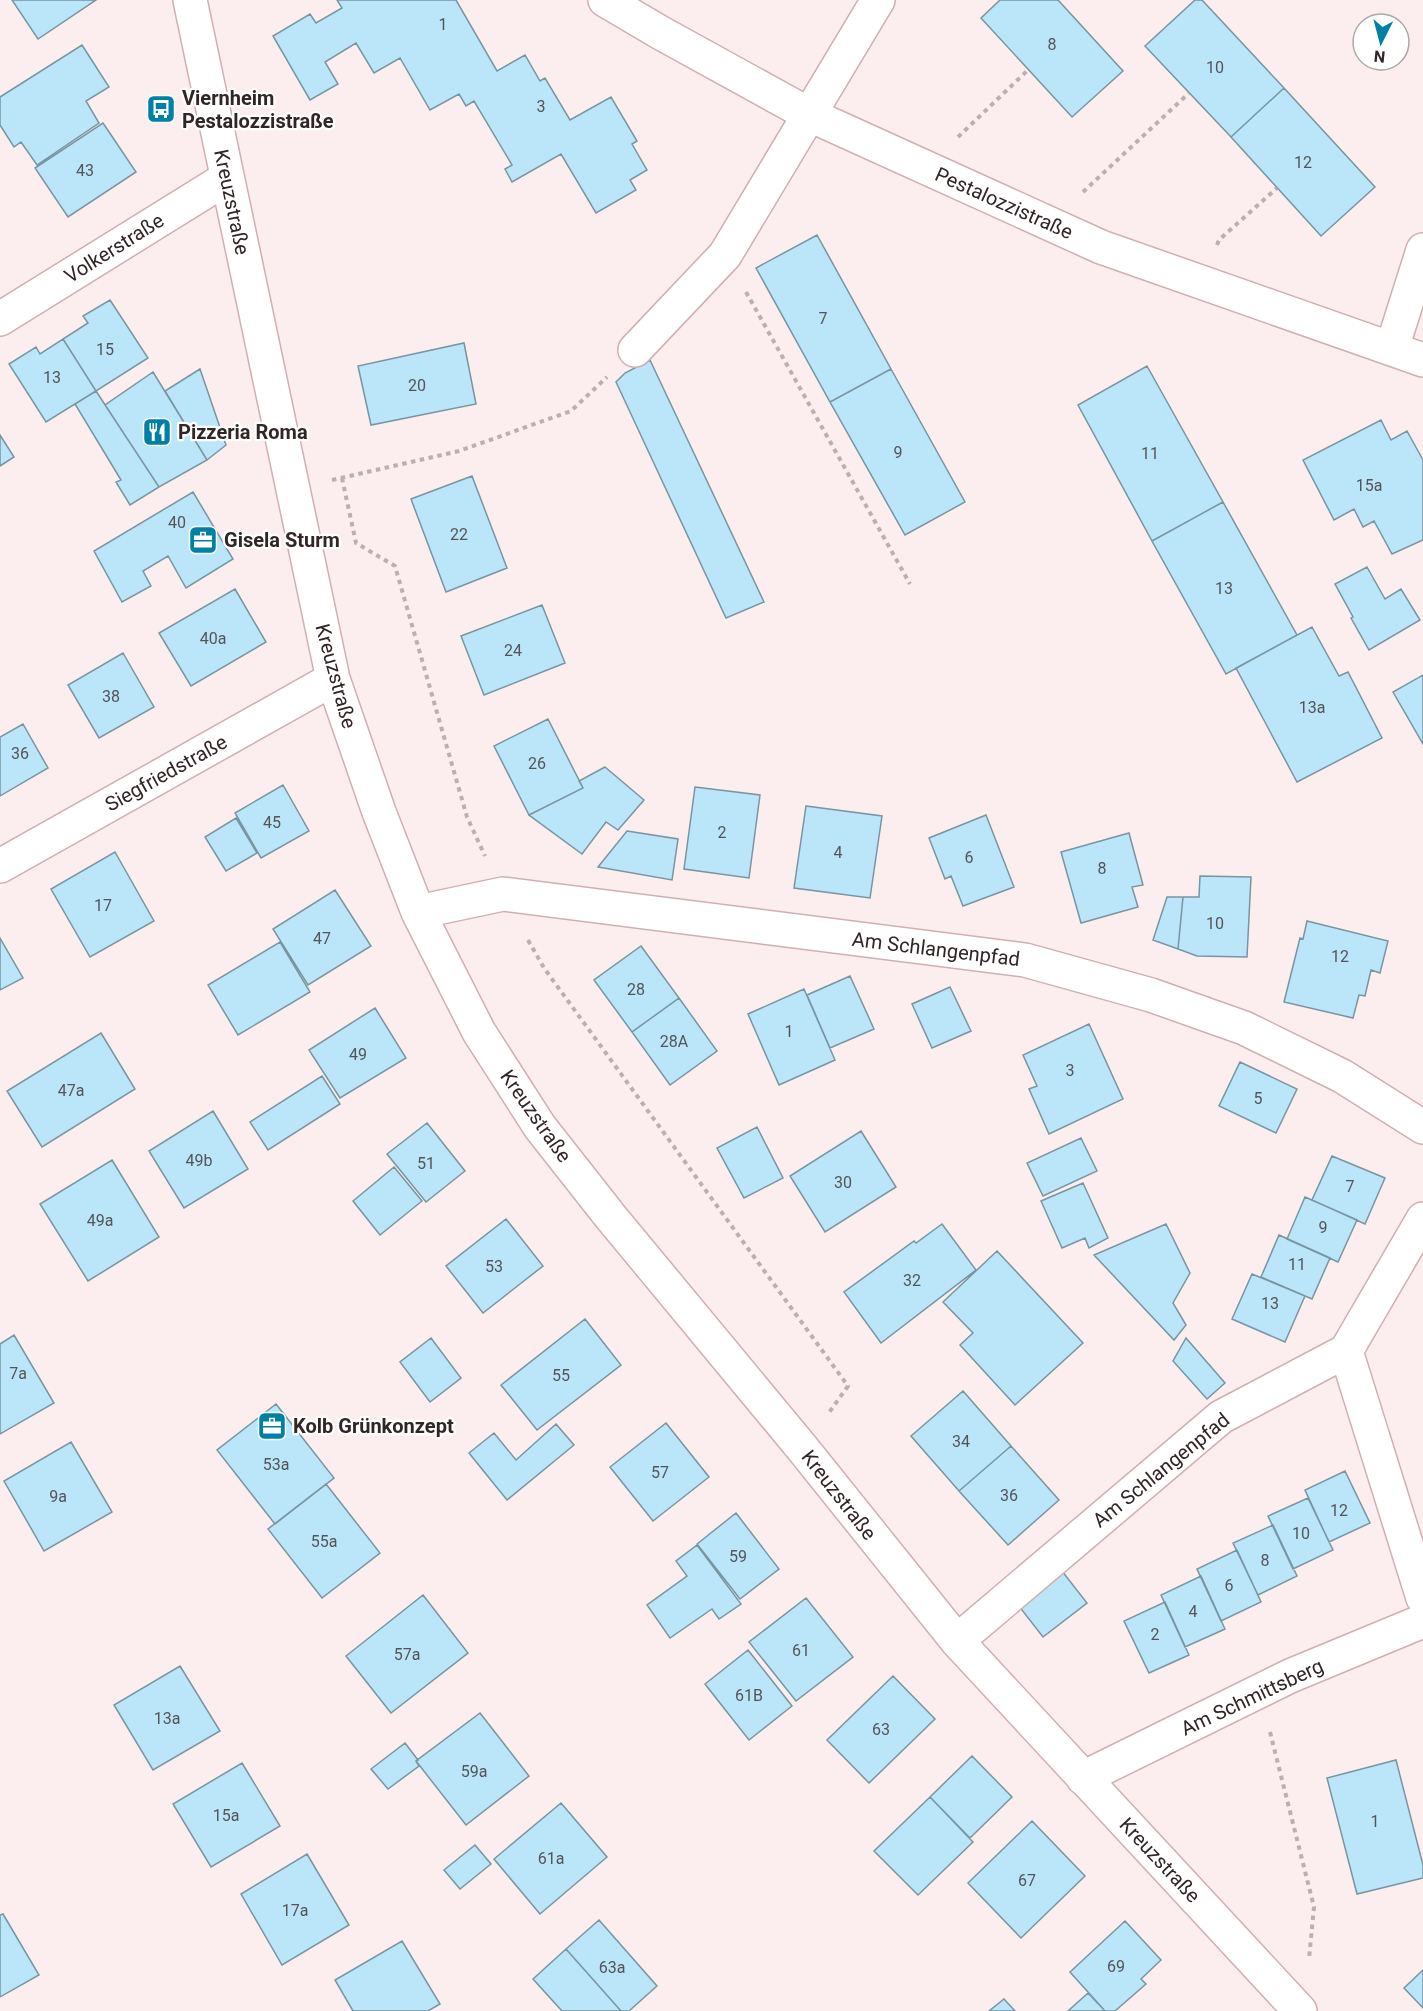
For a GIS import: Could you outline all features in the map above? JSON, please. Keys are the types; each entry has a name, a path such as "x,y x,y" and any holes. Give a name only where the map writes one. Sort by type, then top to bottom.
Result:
{"street":[{"name":"Kreuzstraße","path":"190,0 333,680 379,812 418,912 479,1032 540,1127 957,1641 1300,2011"},
{"name":"Pestalozzistraße","path":"605,0 810,115 1101,247 1423,360"},
{"path":"635,350 726,255 878,0"},
{"name":"Volkerstraße","path":"0,319 227,178"},
{"path":"1392,348 1423,250"},
{"name":"Siegfriedstraße","path":"0,866 333,680"},
{"name":"Am Schlangenpfad","path":"418,912 503,894 1025,960 1151,995 1244,1028 1342,1076 1423,1127"},
{"path":"1423,1219 1346,1351 1423,1598"},
{"name":"Am Schlangenpfad","path":"957,1641 1221,1417 1346,1351"},
{"name":"Am Schmittsberg","path":"1083,1778 1290,1676 1423,1621"}],"path":[{"path":"932,171 962,131 1029,69"},
{"path":"1061,229 1078,196 1189,93"},
{"path":"1204,283 1219,240 1277,188"},
{"path":"726,255 910,584"},
{"path":"294,488 459,451 571,411 635,350"},
{"path":"342,478 356,543 395,566 467,817 503,894 544,968 848,1386 803,1449"},
{"path":"1260,1691 1314,1907 1308,1965"}],"building":[{"path":"12,0 96,0 38,39"},
{"path":"337,0 456,0 497,71 525,55 540,81 545,78 570,120 611,97 637,141 632,144 647,170 630,180 636,190 596,213 561,154 512,182 505,169 512,165 474,101 466,106 459,94 430,110 400,58 374,73 356,43 325,62 338,84 310,100 273,36 310,14 316,23 342,8"},
{"path":"1000,0 1058,0 1123,71 1072,117 981,18"},
{"path":"1195,0 1202,0 1284,88 1231,137 1145,46"},
{"path":"82,45 109,87 86,101 99,123 37,165 21,142 14,147 0,125 0,97"},
{"path":"1284,88 1375,187 1321,236 1231,137"},
{"path":"103,123 136,172 68,217 35,168"},
{"path":"817,235 891,369 830,402 756,268"},
{"path":"110,300 148,358 96,391 63,339 88,323 83,316"},
{"path":"63,339 96,391 46,422 9,364 36,347 40,354"},
{"path":"464,343 476,404 371,425 358,366"},
{"path":"650,360 764,602 726,618 616,382 625,373"},
{"path":"1147,366 1223,502 1152,541 1078,405"},
{"path":"200,369 226,445 207,460 165,391"},
{"path":"891,369 965,502 905,535 830,402"},
{"name":"Pizzeria Roma","path":"153,372 207,460 159,487 105,405"},
{"path":"96,391 159,487 130,505 116,482 121,480 75,404"},
{"path":"1381,420 1391,440 1407,431 1423,460 1423,540 1392,554 1374,521 1363,527 1354,509 1334,520 1303,460"},
{"path":"0,435 14,457 0,466"},
{"path":"472,476 507,568 446,592 411,499"},
{"path":"193,492 233,559 186,588 168,556 143,571 151,586 122,602 94,551"},
{"path":"1223,502 1297,635 1226,674 1152,541"},
{"path":"1367,567 1385,599 1401,589 1420,620 1369,650 1335,584"},
{"path":"235,589 266,642 191,686 159,633"},
{"path":"542,605 565,663 484,695 461,636"},
{"path":"1312,627 1339,676 1348,672 1382,738 1297,782 1236,668"},
{"path":"123,653 154,707 99,738 68,685"},
{"path":"1423,675 1423,744 1393,692"},
{"path":"548,719 583,788 529,815 494,746"},
{"path":"23,724 48,768 0,796 0,737"},
{"path":"605,767 644,800 618,830 606,822 582,854 529,815 583,788 579,781"},
{"path":"283,785 309,831 261,858 235,813"},
{"path":"695,787 760,795 749,878 684,869"},
{"path":"806,806 882,816 870,898 794,888"},
{"path":"986,815 1014,887 963,906 951,876 945,879 929,838"},
{"path":"236,818 257,853 226,871 205,837"},
{"path":"627,831 678,839 672,880 598,867"},
{"path":"1129,833 1143,885 1132,887 1138,907 1081,923 1061,852"},
{"path":"115,852 154,921 90,957 51,889"},
{"path":"1200,876 1251,877 1247,957 1197,956 1178,949 1183,897 1199,897"},
{"path":"335,890 371,946 308,985 273,929"},
{"path":"1167,897 1183,897 1178,949 1153,940"},
{"path":"1307,921 1388,941 1380,973 1371,970 1365,996 1359,995 1353,1018 1284,1002 1300,938 1303,939"},
{"path":"0,938 23,978 0,990"},
{"path":"280,942 310,992 238,1035 208,985"},
{"path":"641,946 679,998 632,1032 594,980"},
{"path":"850,976 874,1029 830,1048 807,995"},
{"path":"950,987 971,1031 932,1048 912,1004"},
{"path":"804,989 835,1060 779,1085 748,1014"},
{"path":"679,998 717,1051 670,1085 632,1032"},
{"path":"375,1008 406,1058 340,1098 309,1050"},
{"path":"1089,1024 1123,1099 1049,1134 1029,1089 1037,1086 1023,1055"},
{"path":"101,1033 135,1089 42,1147 7,1091"},
{"path":"1240,1062 1297,1089 1276,1133 1219,1106"},
{"path":"322,1076 340,1104 268,1150 250,1122"},
{"path":"213,1111 248,1169 184,1208 149,1151"},
{"path":"427,1123 465,1171 426,1202 387,1154"},
{"path":"757,1127 783,1178 744,1198 717,1148"},
{"path":"861,1131 896,1187 825,1232 790,1176"},
{"path":"1081,1138 1097,1171 1043,1196 1027,1163"},
{"path":"1332,1156 1385,1178 1365,1224 1312,1200"},
{"path":"112,1160 159,1237 88,1281 40,1204"},
{"path":"394,1167 422,1201 380,1235 353,1201"},
{"path":"1083,1183 1108,1238 1089,1248 1085,1238 1062,1248 1041,1201"},
{"path":"1305,1197 1357,1220 1338,1262 1287,1239"},
{"path":"506,1219 543,1266 483,1313 446,1266"},
{"path":"942,1224 976,1270 881,1343 844,1292 914,1241 916,1243"},
{"path":"1166,1224 1190,1273 1173,1303 1186,1325 1174,1340 1094,1255"},
{"path":"1279,1235 1330,1258 1312,1299 1261,1277"},
{"path":"997,1251 1083,1343 1015,1405 960,1345 973,1333 943,1302"},
{"path":"1252,1274 1305,1296 1285,1342 1232,1319"},
{"path":"585,1319 621,1365 537,1430 501,1385"},
{"path":"14,1335 54,1403 0,1434 0,1344"},
{"path":"431,1338 461,1378 430,1402 400,1362"},
{"path":"1186,1338 1225,1383 1207,1399 1173,1361"},
{"path":"963,1391 1011,1446 959,1491 911,1436"},
{"path":"276,1404 334,1478 275,1524 217,1450"},
{"path":"666,1423 709,1477 653,1521 610,1467"},
{"path":"556,1424 574,1445 507,1500 469,1453 494,1433 516,1460"},
{"path":"71,1442 112,1512 44,1551 4,1481"},
{"path":"1011,1446 1059,1500 1008,1545 959,1491"},
{"path":"1345,1471 1370,1523 1329,1542 1305,1490"},
{"path":"326,1484 380,1553 322,1598 268,1529"},
{"path":"1308,1498 1333,1550 1293,1569 1268,1516"},
{"path":"736,1513 779,1569 740,1599 697,1544"},
{"path":"1273,1525 1297,1576 1258,1595 1233,1543"},
{"path":"697,1545 741,1604 719,1619 712,1609 670,1638 647,1605 687,1576 676,1561"},
{"path":"1237,1550 1261,1602 1221,1621 1197,1569"},
{"path":"1062,1571 1087,1603 1043,1637 1018,1605"},
{"path":"1201,1576 1225,1629 1185,1647 1161,1595"},
{"path":"423,1595 468,1653 391,1713 346,1656"},
{"path":"806,1598 853,1657 796,1701 749,1642"},
{"path":"1165,1602 1189,1655 1149,1673 1124,1621"},
{"path":"748,1650 792,1706 749,1740 705,1684"},
{"path":"180,1666 220,1731 153,1770 114,1705"},
{"path":"893,1676 935,1719 869,1783 827,1740"},
{"path":"480,1713 529,1776 466,1825 416,1761"},
{"path":"405,1743 418,1760 416,1761 419,1766 388,1789 371,1769"},
{"path":"972,1756 1012,1797 970,1838 930,1797"},
{"path":"1396,1760 1423,1865 1423,1878 1357,1894 1327,1778"},
{"path":"242,1763 280,1826 211,1867 173,1804"},
{"path":"930,1797 973,1842 918,1895 874,1851"},
{"path":"561,1803 607,1857 540,1914 494,1859"},
{"path":"1032,1821 1085,1876 1021,1938 968,1883"},
{"path":"475,1845 491,1864 460,1889 444,1870"},
{"path":"307,1854 349,1925 282,1965 241,1894"},
{"path":"3,1914 39,1975 0,1997 0,1915"},
{"path":"599,1920 657,1986 629,2011 621,2011 566,1949"},
{"path":"1125,1921 1161,1960 1141,1979 1146,1984 1115,2011 1105,2011 1070,1972"},
{"path":"402,1941 440,2004 428,2011 353,2011 335,1980"},
{"path":"566,1949 621,2011 562,2011 533,1979"},
{"path":"1423,1970 1423,2008 1404,1988"},
{"path":"1088,1993 1105,2011 1068,2011"},
{"path":"1004,1999 1015,2011 989,2011"}],"place":[{"name":"Viernheim Pestalozzistraße","path":"161,109"},
{"name":"Pizzeria Roma","path":"157,432"},
{"name":"Gisela Sturm","path":"203,540"},
{"name":"Kolb Grünkonzept","path":"272,1426"}]}
